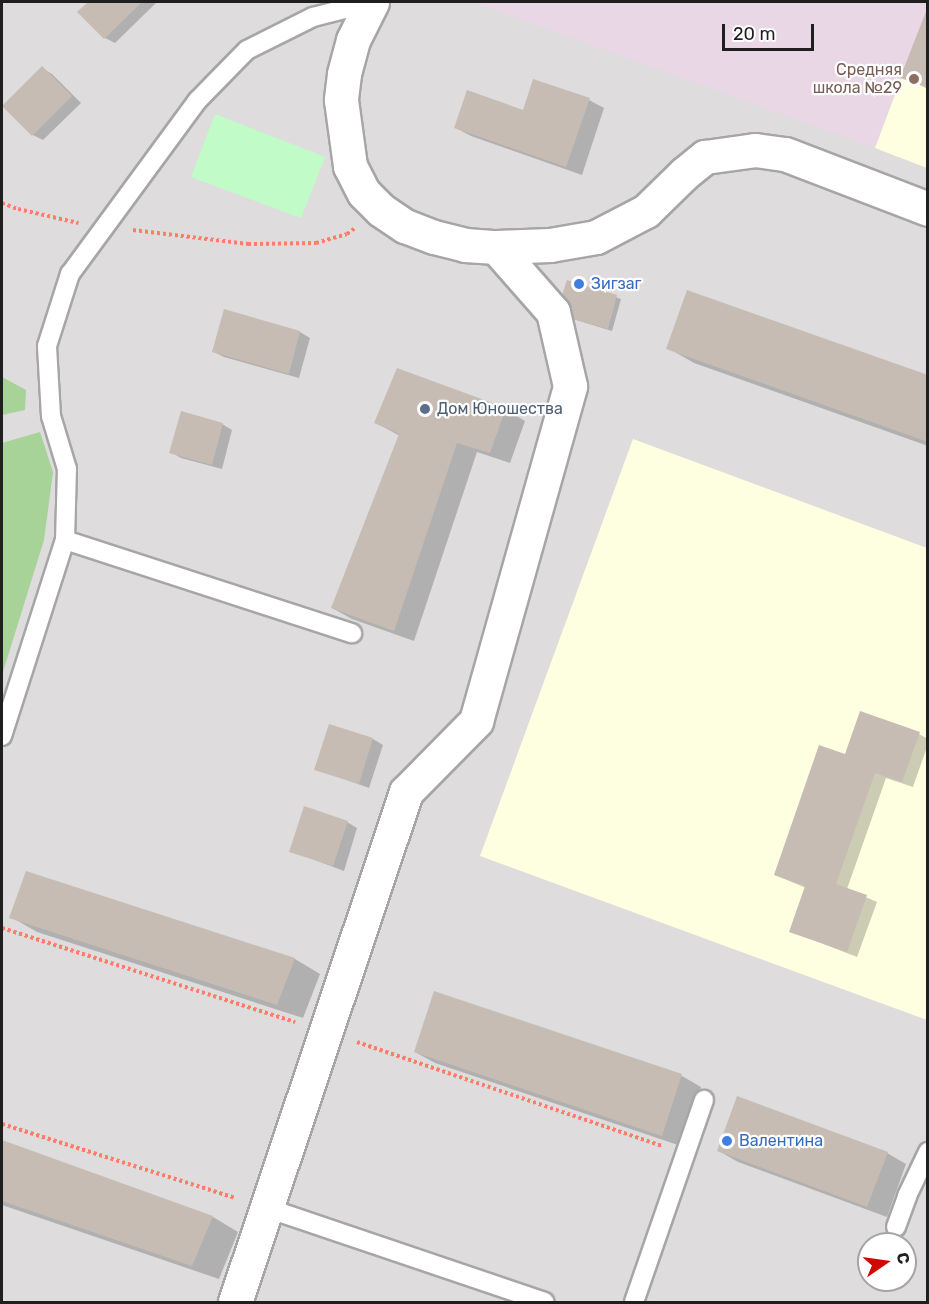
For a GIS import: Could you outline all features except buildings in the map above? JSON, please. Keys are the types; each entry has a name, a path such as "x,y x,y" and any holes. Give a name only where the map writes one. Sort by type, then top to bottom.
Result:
{"street":[{"path":"372,2 353,40 341,100 350,166 364,193 381,210 405,226 434,237 465,245 496,247 550,245 596,237 627,223 646,211 705,157 755,150 785,154 927,209"},
{"path":"235,1302 405,792 476,722 570,386 553,312 496,247"}],"lane":[{"path":"2,736 65,540 67,469 51,416 47,346 69,274 197,101 247,50 313,17 372,2"},
{"path":"65,540 352,633"},
{"path":"634,1302 704,1100"},
{"path":"896,1227 906,1196 927,1152"},
{"path":"267,1208 545,1302"}],"path":[{"path":"2,203 58,220 248,244 316,243 347,234 381,210"},
{"path":"2,1124 267,1208"}],"shaded area":[{"path":"2,2 927,2 927,1302 2,1302"},
{"path":"473,2 927,2 928,6 875,148"},
{"name":"Средняя школа №29","path":"927,10 927,168 875,148"},
{"path":"633,439 927,548 927,1020 480,856"}],"green space":[{"path":"215,114 325,157 301,218 191,177"},
{"path":"2,377 26,390 25,410 2,415"},
{"path":"40,432 53,472 44,540 2,675 2,443"}],"place":[{"name":"Средняя школа №29","path":"914,79"},
{"name":"Зигзаг","path":"579,284"},
{"name":"Дом Юношества","path":"425,409"},
{"name":"Валентина","path":"727,1141"}]}
